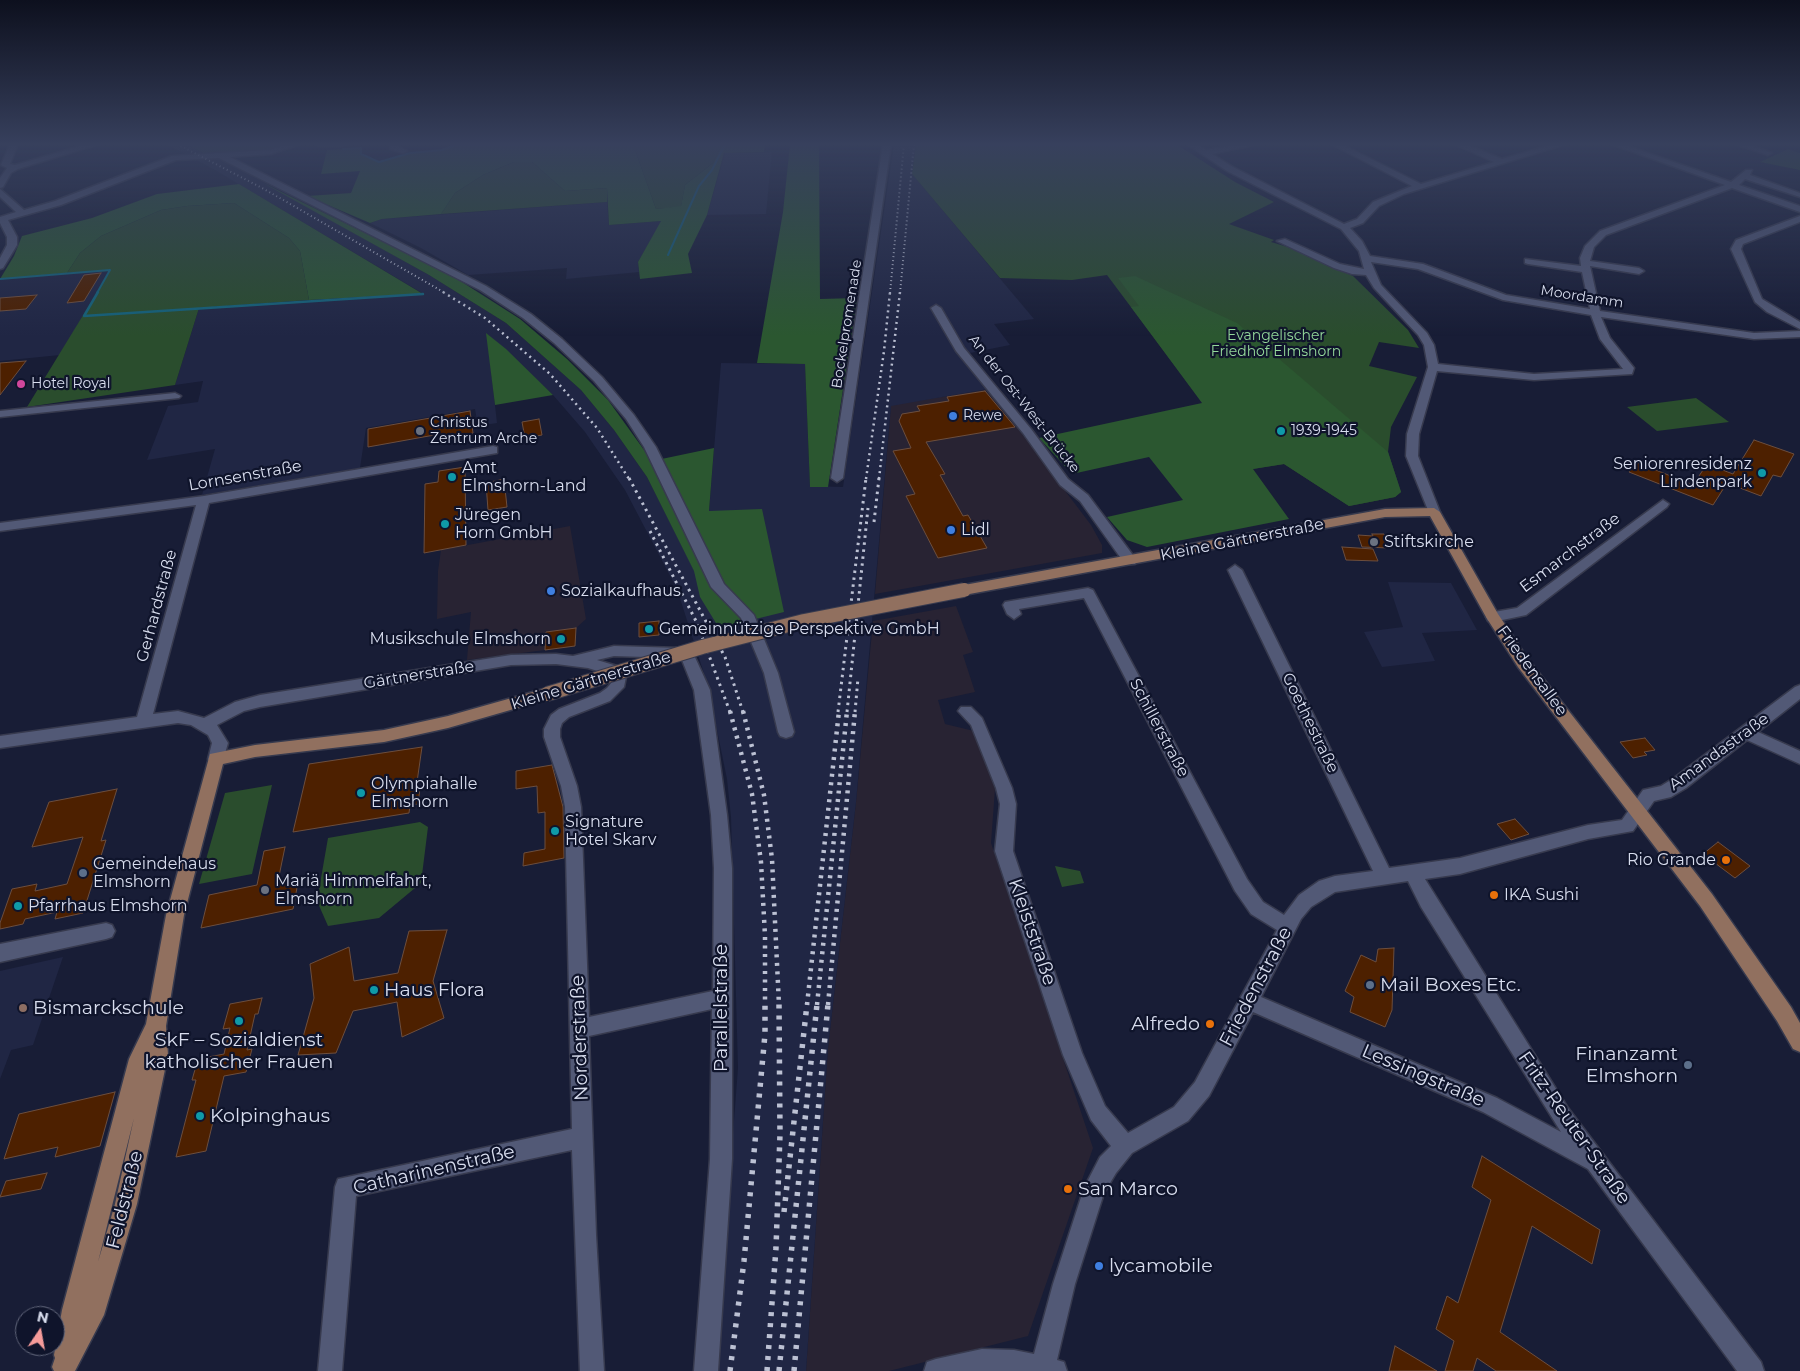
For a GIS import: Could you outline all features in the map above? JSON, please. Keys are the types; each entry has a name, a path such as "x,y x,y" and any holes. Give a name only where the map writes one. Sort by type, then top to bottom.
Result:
{"main road":[{"name":"Kleine Gärtnerstraße","path":"216,759 255,750 384,736 465,718 767,630 879,606 1130,562 1385,513 1434,512"},
{"name":"Friedensallee","path":"1434,512 1493,617 1523,663 1706,900 1784,1014 1800,1042"},
{"name":"Feldstraße","path":"60,1370 96,1306 126,1204 158,1055 156,1026 163,975 175,915 216,759"}],"street":[{"path":"16,208 22,214"},
{"path":"0,266 12,245 12,237 2,219 40,208"},
{"path":"327,208 483,288 527,316 552,336 598,379 630,417 650,448 684,513 718,587 747,615 771,674 786,732"},
{"name":"Bockelpromenade","path":"837,478 878,208"},
{"path":"1305,208 1344,227 1353,236 1364,252 1369,272 1377,286 1422,333 1429,345 1434,367 1534,377 1628,372 1630,368 1606,339 1596,314 1586,267 1590,246 1604,233 1671,208"},
{"path":"1344,227 1360,221 1372,208"},
{"path":"1800,219 1739,242 1736,249 1758,300 1800,333"},
{"path":"1282,241 1337,266 1352,271 1369,272"},
{"name":"Moordamm","path":"1365,258 1406,263 1503,297 1596,314 1754,336 1800,333"},
{"path":"1528,261 1639,271"},
{"name":"An der Ost-West-Brücke","path":"936,308 960,349 1027,431 1064,482 1084,498 1130,562"},
{"name":"Friedensallee","path":"1434,367 1411,447 1412,456 1434,512"},
{"path":"0,414 175,396"},
{"name":"Lornsenstraße","path":"0,527 204,500 493,450"},
{"name":"Gerhardstraße","path":"144,721 204,500"},
{"name":"Esmarchstraße","path":"1493,617 1521,612 1663,504"},
{"name":"Goethestraße","path":"1235,570 1384,876"},
{"name":"Schillerstraße","path":"1014,614 1010,605 1088,593 1241,885 1258,908 1288,927"},
{"name":"Gärtnerstraße","path":"205,724 240,706 260,701 511,660 556,659 574,661 590,655 614,651 680,652"},
{"path":"574,661 602,666 612,670 638,652"},
{"name":"Parallelstraße","path":"680,652 688,657 702,690 719,815 723,868 720,1200 706,1371"},
{"name":"Norderstraße","path":"592,1371 586,1283 574,807 569,786 552,737 556,719 564,712 612,692 619,683 618,676 612,670"},
{"name":"Amandastraße","path":"1637,810 1650,795 1665,792 1680,783 1800,691"},
{"name":"Kleiststraße","path":"966,711 977,722 1004,788 1008,804 1004,833 1004,851 1073,1055 1098,1113 1125,1146"},
{"path":"0,742 178,717 205,724 219,738 216,759"},
{"path":"1746,733 1800,758"},
{"name":"Friedenstraße","path":"1049,1369 1064,1284 1095,1188 1108,1166 1125,1146 1163,1126 1188,1108 1202,1089 1288,927 1305,900 1325,887 1384,876 1460,866 1588,832 1627,826 1637,810"},
{"name":"Fritz-Reuter-Straße","path":"1413,873 1427,901 1561,1116 1752,1371"},
{"path":"0,953 106,931"},
{"path":"580,1028 721,998"},
{"name":"Lessingstraße","path":"1249,1001 1490,1105 1593,1160"},
{"name":"Catharinenstraße","path":"330,1371 346,1186 583,1137"},
{"path":"936,1371 982,1361 1014,1362 1049,1369"}],"shaded area":[{"path":"279,208 310,208 429,275 506,323 581,390 614,430 647,477 694,570 709,511 721,363 805,364 810,486 843,487 884,208 941,208 1034,319 994,324 1010,345 960,355 988,389 891,406 856,802 828,1048 806,1371 715,1371 738,1068 731,817 727,779 708,686 677,589 625,490 585,432 553,395 487,334 497,423 478,426 475,409 366,428 360,468 202,495 215,449 147,460 168,406 198,402 203,381 175,385 199,308 422,293"},
{"path":"528,208 608,208 609,225 662,221 638,262 639,272 566,279 567,268 468,275 421,248 370,223 382,219"},
{"path":"709,208 767,208 766,214 707,215"},
{"path":"110,270 60,355 0,361 0,279"},
{"path":"988,389 1091,525 1102,545 1102,553 875,594 891,405"},
{"path":"570,526 586,619 576,628 546,632 545,650 467,660 471,612 437,619 438,571 441,550"},
{"path":"1388,582 1451,583 1477,630 1422,633 1435,661 1382,667 1364,632 1403,627"},
{"path":"956,606 973,652 963,655 975,692 938,700 945,724 974,731 995,789 991,843 1093,1148 1028,1336 889,1371 806,1371 828,1048 856,802 873,621"},
{"name":"Bismarckschule","path":"63,957 33,1045 11,1050 0,1079 0,971"}],"green space":[{"path":"119,208 174,208 161,210 101,236 80,253 67,273 0,279 14,256 22,236 92,218"},
{"path":"174,208 242,208 289,238 300,251 309,300 199,308 175,385 27,407 110,271 67,273 80,253 101,236 161,210"},
{"path":"242,208 279,208 423,294 309,300 300,251 289,238"},
{"path":"308,208 314,208 451,275 520,319 567,359 608,400 652,461 714,448 709,511 762,509 784,612 719,628 700,597 694,571 647,477 614,430 581,390 506,323 429,275"},
{"path":"335,208 445,208 441,214 382,219 370,223"},
{"path":"445,208 524,208 441,214"},
{"path":"608,208 709,208 688,254 692,273 640,279 638,262 661,221 609,225"},
{"path":"783,208 819,208 820,299 857,298 828,487 810,487 805,364 757,363"},
{"name":"Evangelischer Friedhof Elmshorn","path":"941,208 1262,208 1229,224 1274,240 1271,242 1291,248 1353,276 1408,330 1419,348 1379,342 1369,366 1417,377 1391,427 1388,452 1401,492 1395,497 1349,506 1284,464 1252,469 1107,275 1072,280 1000,278"},
{"path":"1135,276 1237,323 1388,452 1401,492 1395,497 1349,506 1284,464 1253,469 1289,519 1147,547 1127,540 1107,517 1183,500 1149,457 1072,474 1039,438 1202,403 1131,307 1139,306 1118,278"},
{"path":"486,333 506,349 553,395 495,405"},
{"path":"1696,398 1729,422 1657,431 1627,407"},
{"path":"272,785 252,874 199,884 225,793"},
{"path":"420,822 428,827 421,883 379,918 328,926 317,901 328,838"},
{"path":"1055,866 1080,871 1084,883 1062,887"}],"building":[{"path":"101,273 84,301 67,303 84,275"},
{"path":"37,295 26,309 0,311 0,298"},
{"name":"Hotel Royal","path":"26,361 0,395 0,363"},
{"path":"985,391 1015,427 926,442 945,474 940,475 963,516 968,515 987,548 938,558 906,496 915,494 893,451 911,448 899,421 902,414 920,411 917,406 949,401 947,397"},
{"name":"Christus Zentrum Arche","path":"470,411 473,433 440,439 440,434 368,447 368,429"},
{"path":"539,419 542,435 525,438 522,422"},
{"name":"Seniorenresidenz Lindenpark","path":"1754,440 1794,454 1781,477 1773,475 1761,496 1727,483 1713,505 1629,472 1636,462 1693,485 1707,464 1733,474"},
{"name":"Jüregen Horn GmbH","path":"465,467 466,545 424,553 425,484 438,482 439,471"},
{"path":"504,479 507,507 488,510 486,483"},
{"path":"1372,534 1384,534 1390,548 1362,547 1358,535 1373,536"},
{"path":"1342,547 1373,549 1378,561 1346,560"},
{"name":"Gemeinnützige Perspektive GmbH","path":"659,621 659,635 639,637 639,623"},
{"name":"Musikschule Elmshorn","path":"576,628 575,646 545,650 546,632"},
{"path":"1645,738 1655,750 1644,752 1647,755 1633,758 1620,742"},
{"name":"Olympiahalle Elmshorn","path":"422,747 416,789 420,788 418,804 410,805 409,813 293,832 309,764"},
{"name":"Signature Hotel Skarv","path":"552,765 563,807 564,858 523,866 524,853 545,849 545,812 538,813 537,786 516,789 516,771"},
{"path":"117,789 101,841 106,840 83,913 55,919 57,912 25,919 23,924 0,929 0,923 12,889 37,884 35,891 67,884 83,837 32,847 49,802"},
{"path":"1515,819 1529,834 1511,840 1497,824"},
{"name":"Rio Grande","path":"1718,842 1750,866 1735,878 1703,854"},
{"name":"Mariä Himmelfahrt, Elmshorn","path":"285,847 278,881 299,877 293,909 201,928 209,895 257,885 264,851"},
{"name":"Haus Flora","path":"447,930 433,981 444,1018 402,1037 397,1002 353,1011 336,1053 298,1055 314,998 310,964 349,947 354,981 398,973 409,931"},
{"name":"Mail Boxes Etc.","path":"1394,948 1392,1010 1385,1027 1350,1012 1354,997 1345,991 1361,955 1376,962 1378,949"},
{"name":"Kolpinghaus","path":"262,998 258,1014 255,1014 247,1050 252,1049 246,1072 224,1076 206,1151 176,1157 196,1080 192,1080 198,1059 224,1054 230,1028 223,1029 230,1004"},
{"path":"115,1092 100,1146 55,1157 58,1147 4,1159 19,1114"},
{"path":"1482,1156 1600,1230 1592,1264 1532,1226 1500,1332 1557,1371 1496,1371 1477,1358 1473,1371 1445,1371 1454,1341 1436,1329 1447,1296 1458,1303 1491,1200 1472,1187"},
{"path":"47,1173 41,1189 0,1197 6,1181"},
{"path":"1395,1346 1437,1371 1389,1371"}],"waterway":[{"path":"668,255 689,208"},
{"path":"0,279 110,270 97,293"},
{"path":"98,292 84,316 423,294"}],"railway":[{"path":"297,208 445,293"},
{"path":"890,293 898,208"},
{"path":"900,293 908,208"},
{"path":"443,292 485,318 550,374 597,428 629,479"},
{"path":"866,479 884,351 890,292"},
{"path":"879,479 900,292"},
{"path":"629,478 725,657 743,712"},
{"path":"838,712 866,478"},
{"path":"874,522 879,478"},
{"path":"847,712 868,508"},
{"path":"650,531 697,623 730,712"},
{"path":"855,712 858,678"},
{"path":"730,711 752,794 761,862 765,936 765,1034 744,1261 730,1371"},
{"path":"743,711 764,795 772,859 779,1005"},
{"path":"807,1005 839,711"},
{"path":"817,1005 847,711"},
{"path":"828,1005 855,711"},
{"path":"767,1371 776,1248 780,1134 779,1004"},
{"path":"784,1212 807,1004"},
{"path":"779,1371 817,1004"},
{"path":"794,1371 828,1004"}],"place":[{"name":"Hotel Royal","path":"21,384"},
{"name":"Rewe","path":"953,416"},
{"name":"Christus Zentrum Arche","path":"420,431"},
{"name":"1939-1945","path":"1281,431"},
{"name":"Seniorenresidenz Lindenpark","path":"1762,473"},
{"name":"Amt Elmshorn-Land","path":"452,477"},
{"name":"Jüregen Horn GmbH","path":"445,524"},
{"name":"Lidl","path":"951,530"},
{"name":"Stiftskirche","path":"1374,542"},
{"name":"Sozialkaufhaus","path":"551,591"},
{"name":"Gemeinnützige Perspektive GmbH","path":"649,629"},
{"name":"Musikschule Elmshorn","path":"561,639"},
{"name":"Olympiahalle Elmshorn","path":"361,793"},
{"name":"Signature Hotel Skarv","path":"555,831"},
{"name":"Rio Grande","path":"1726,860"},
{"name":"Gemeindehaus Elmshorn","path":"83,873"},
{"name":"Mariä Himmelfahrt, Elmshorn","path":"265,890"},
{"name":"IKA Sushi","path":"1494,895"},
{"name":"Pfarrhaus Elmshorn","path":"18,906"},
{"name":"Mail Boxes Etc.","path":"1370,985"},
{"name":"Haus Flora","path":"374,990"},
{"name":"Bismarckschule","path":"23,1008"},
{"name":"SkF – Sozialdienst katholischer Frauen","path":"239,1021"},
{"name":"Alfredo","path":"1210,1024"},
{"name":"Finanzamt Elmshorn","path":"1688,1065"},
{"name":"Kolpinghaus","path":"200,1116"},
{"name":"San Marco","path":"1068,1189"},
{"name":"lycamobile","path":"1099,1266"}]}
